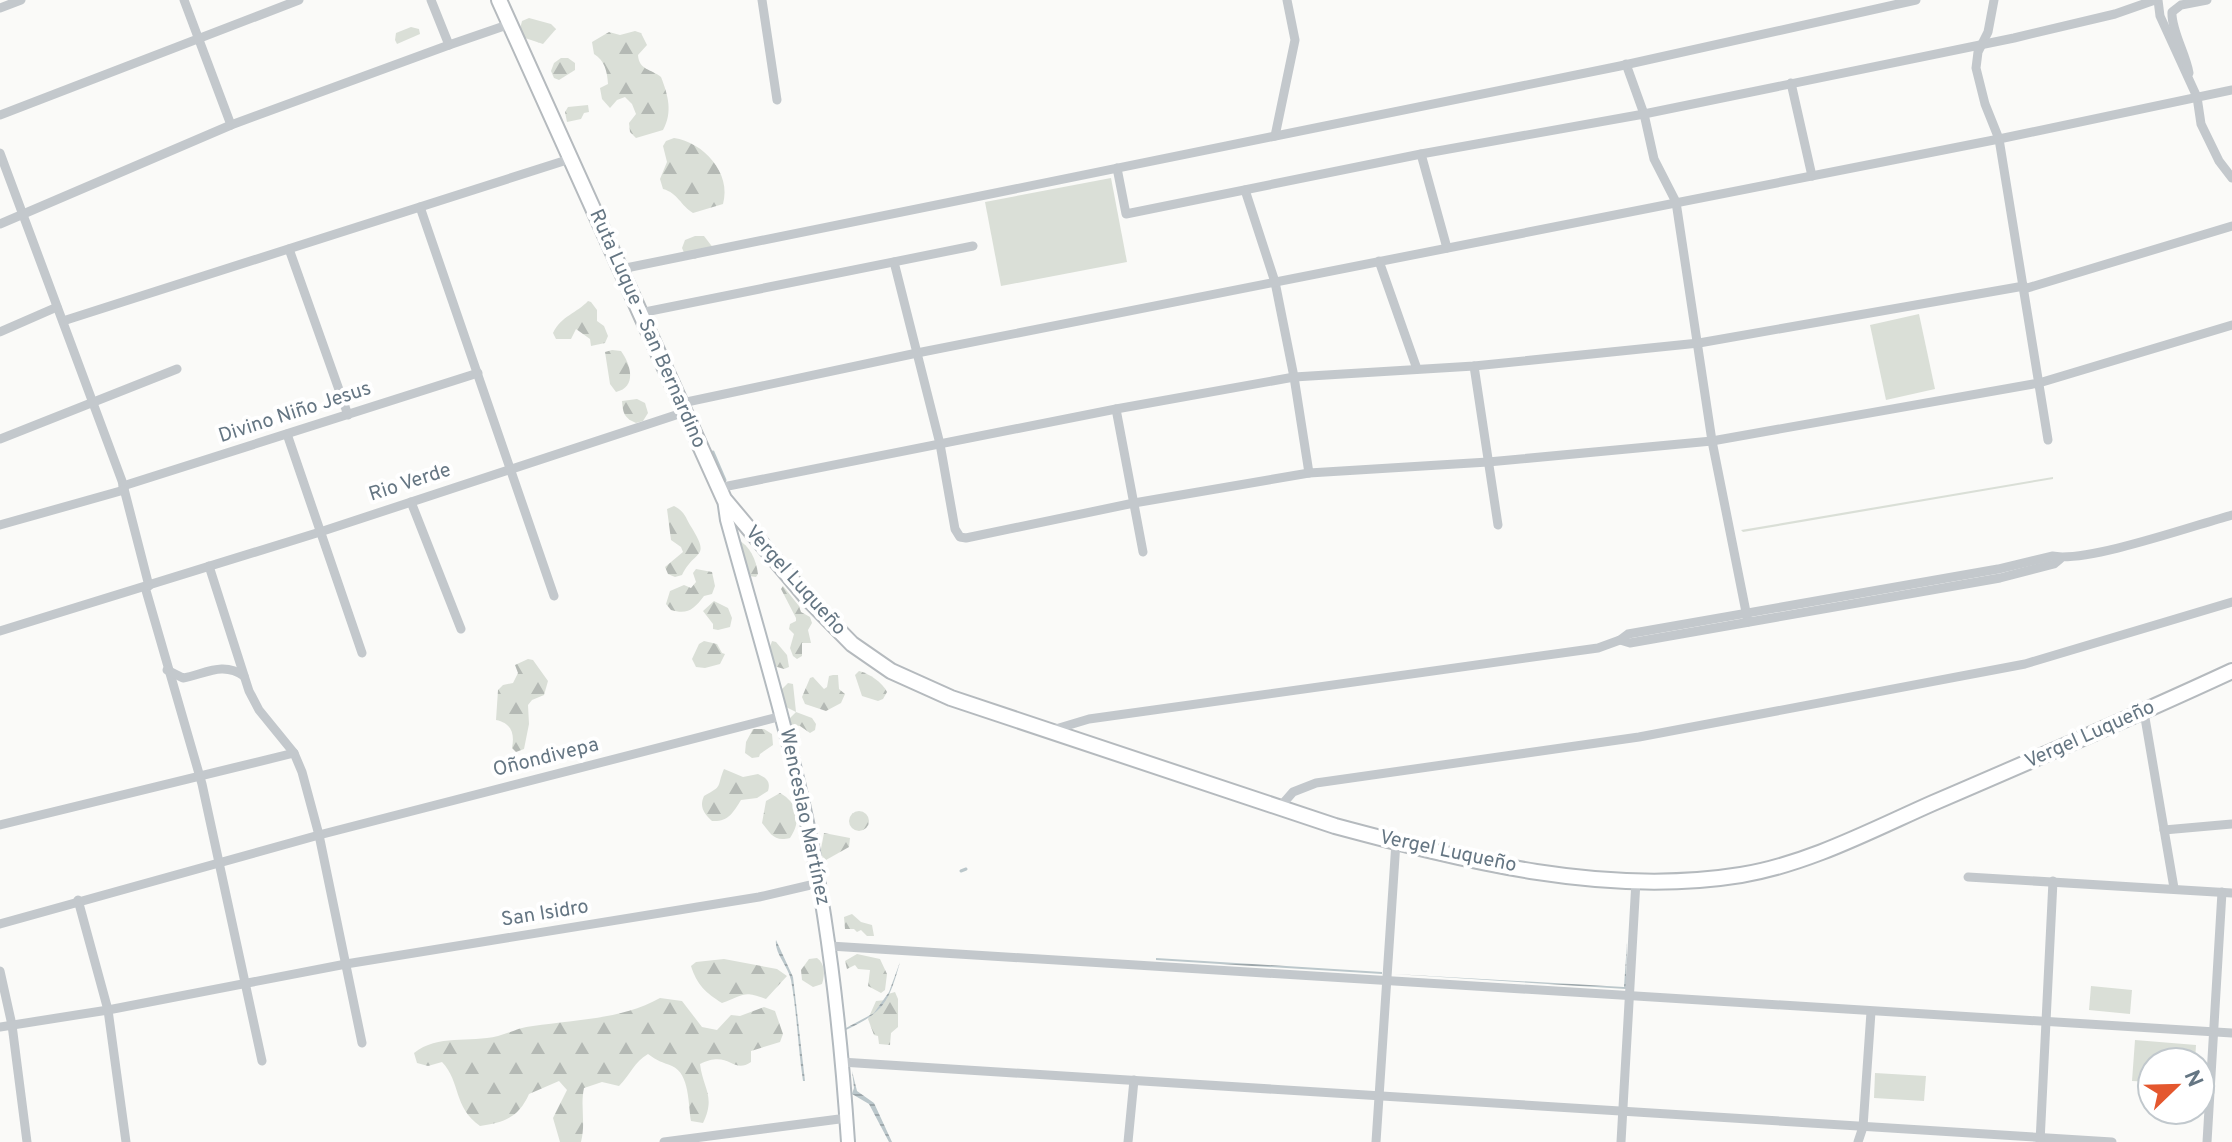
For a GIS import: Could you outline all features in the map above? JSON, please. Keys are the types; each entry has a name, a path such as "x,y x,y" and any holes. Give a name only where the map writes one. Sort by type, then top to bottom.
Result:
{"main road":[{"path":"499,0 570,159"},
{"name":"Ruta Luque - San Bernardino","path":"570,159 721,494"},
{"name":"Wenceslao Martínez","path":"721,494 782,716 819,883 830,946 848,1142"},
{"name":"Vergel Luqueño","path":"721,494 828,622 871,658 923,687 1279,808 1396,842 1555,875 1636,881 1727,877 1782,866 2144,712 2232,671"}],"street":[{"path":"0,8 21,0"},
{"path":"184,0 231,125"},
{"path":"0,115 299,0"},
{"path":"431,0 449,45"},
{"path":"762,0 777,100"},
{"path":"1275,136 1295,40 1287,0"},
{"path":"621,269 1626,64 1916,0"},
{"path":"1994,0 1976,68 1985,104 1999,139 2048,440"},
{"path":"1117,168 1126,214 1982,45 2104,17 2156,0 2160,16 2169,26 2181,65 2190,76 2205,133 2232,178"},
{"path":"2169,26 2175,8 2207,0"},
{"path":"0,224 231,125 510,24"},
{"path":"1626,64 1644,114 1654,159 1676,202 1712,441 1748,618"},
{"path":"1791,83 1812,176"},
{"name":"Rio Verde","path":"0,631 320,532 684,408 917,353 2232,90"},
{"path":"0,153 124,488 167,670 200,776 221,863 262,1061"},
{"path":"1421,154 1447,248"},
{"path":"63,321 570,159"},
{"path":"1245,190 1275,282 1309,473"},
{"path":"420,207 554,596"},
{"path":"721,494 940,444 1294,377 1474,366 1699,343 2024,287 2232,226"},
{"path":"640,313 973,246"},
{"path":"289,249 348,415"},
{"path":"1379,261 1417,369"},
{"path":"894,262 940,444 955,529 960,537 1309,473 1488,462 1712,441 2039,383 2232,325"},
{"path":"0,332 57,307"},
{"path":"1474,366 1498,525"},
{"path":"0,439 177,369"},
{"name":"Divino Niño Jesus","path":"0,525 478,373"},
{"path":"1116,409 1143,552"},
{"path":"287,434 362,653"},
{"path":"411,502 461,629"},
{"path":"1049,731 1089,719 1598,648 1628,634 1748,618 2052,556 2060,559 2103,551 2232,515"},
{"path":"209,566 244,676 259,710 294,753 319,835 362,1043"},
{"path":"1279,808 1293,792 1316,783 1639,737 2025,664 2232,602"},
{"path":"167,670 183,678 226,668 244,676"},
{"path":"2144,712 2174,888"},
{"name":"Oñondivepa","path":"0,924 319,835 782,716"},
{"path":"0,825 294,753"},
{"path":"2164,830 2232,824"},
{"path":"1376,1142 1396,842"},
{"path":"1968,877 2227,892 2207,1142"},
{"path":"1621,1142 1636,881"},
{"path":"2040,1140 2053,881"},
{"name":"San Isidro","path":"0,1027 108,1010 346,964 751,899 819,883"},
{"path":"78,900 108,1010 126,1142"},
{"path":"830,946 2232,1033"},
{"path":"0,971 12,1025 27,1142"},
{"path":"1858,1142 1863,1127 1871,1012"},
{"path":"841,1062 1863,1127 1939,1137 2112,1142"},
{"path":"1128,1142 1134,1080"},
{"path":"664,1142 847,1118"}],"green space":[{"path":"529,18 551,24 556,29 543,44 522,37 522,21"},
{"path":"411,27 419,29 420,34 397,44 396,33"},
{"path":"635,31 641,33 647,45 638,55 639,60 661,77 669,110 663,130 636,138 630,132 629,123 636,114 632,104 625,97 610,108 602,99 600,88 608,84 607,75 603,63 594,54 592,42 609,32 620,35"},
{"path":"561,58 575,63 575,70 559,80 554,78 551,71 554,63"},
{"path":"588,105 589,112 584,113 581,119 567,122 565,112 568,107"},
{"path":"674,138 695,146 713,161 723,181 723,204 693,213 672,193 663,189 660,179 667,162 663,146"},
{"path":"1111,178 1127,262 1001,286 985,202"},
{"path":"704,236 714,249 695,259 685,255 682,248 685,240"},
{"path":"588,301 597,310 597,321 604,326 608,336 605,343 591,346 590,339 576,329 571,339 556,339 553,333 560,323"},
{"path":"1919,314 1935,389 1886,400 1870,325"},
{"path":"621,351 630,375 627,385 616,392 610,384 605,352"},
{"path":"637,399 645,403 648,413 643,421 636,423 625,415 622,401"},
{"path":"2053,477 1743,532 1741,530"},
{"path":"674,506 685,516 701,549 682,575 675,577 668,574 665,567 683,552 671,540 667,509"},
{"path":"737,539 752,554 757,568 756,577 749,576"},
{"path":"696,569 712,572 715,586 712,594 704,596 690,610 671,610 666,604 670,591 684,585 691,588 696,582 693,573"},
{"path":"783,586 812,623 808,630 811,643 802,643 802,656 797,659 790,648 794,634 789,629 796,618 781,589"},
{"path":"714,601 728,608 732,618 730,627 713,629 713,624 703,611"},
{"path":"704,641 717,644 725,654 720,664 696,667 692,659 699,644"},
{"path":"772,641 787,655 789,667 774,666 769,650"},
{"path":"533,660 548,681 544,695 528,705 529,724 524,749 516,752 512,748 511,730 496,720 498,690 503,685 513,683 518,673 515,665"},
{"path":"859,671 882,685 887,692 883,699 878,701 862,696 855,675"},
{"path":"838,675 839,689 845,694 841,703 826,711 805,704 802,697 810,678 813,677 824,689 829,676"},
{"path":"788,683 793,684 796,712 784,706 781,690"},
{"path":"796,712 812,718 816,724 815,730 810,733 792,725 789,719"},
{"path":"753,729 764,729 772,734 773,745 759,757 752,758 745,753 746,742"},
{"path":"724,769 743,777 758,774 767,780 768,791 757,798 741,800 733,813 712,821 703,810 702,803 704,796 718,786"},
{"path":"780,793 791,802 797,819 794,832 785,839 773,836 762,823 766,801"},
{"path":"855,811 863,811 869,821 863,831 855,831 849,825 849,817"},
{"path":"824,833 850,838 849,847 826,860 820,854"},
{"path":"852,914 861,922 872,925 874,936 867,936 861,930 845,929 844,917"},
{"path":"857,954 880,959 887,974 885,990 881,993 868,986 870,970 858,969 855,965 847,969 845,961"},
{"path":"817,958 823,966 824,977 822,984 813,987 802,980 801,970 809,959"},
{"path":"724,959 777,969 787,976 766,999 748,994 722,1003 703,988 691,966 696,962"},
{"path":"2091,986 2132,990 2130,1014 2089,1010"},
{"path":"895,992 898,1027 891,1033 890,1045 879,1044 868,1019 876,1001 886,1000 888,994"},
{"path":"660,998 682,1001 702,1027 717,1030 731,1015 740,1016 764,1007 775,1011 783,1034 780,1042 751,1051 751,1062 745,1065 718,1059 700,1064 709,1099 703,1123 691,1121 685,1082 678,1070 648,1054 619,1086 602,1082 584,1088 581,1142 560,1142 553,1118 567,1090 559,1081 529,1094 510,1118 480,1126 465,1111 442,1062 428,1066 417,1063 414,1053 443,1041 487,1038 528,1027 614,1015"},
{"path":"2135,1040 2196,1045 2136,1046 2136,1081 2132,1081"},
{"path":"1875,1073 1926,1076 1924,1101 1874,1098"}],"shaded area":[{"path":"776,940 793,977 805,1081 791,980 777,950"},
{"path":"1627,942 1626,989 1394,974 1624,987"},
{"path":"837,953 846,1028 874,1013 889,992 900,962 892,987 883,1004 877,1011 869,1017 846,1030"},
{"path":"1156,960 1382,972 1382,974"},
{"path":"852,1071 857,1091 874,1103 892,1142 889,1142 869,1104 852,1094"}],"waterway":[{"path":"713,452 725,480"},
{"path":"961,871 966,869"}]}
